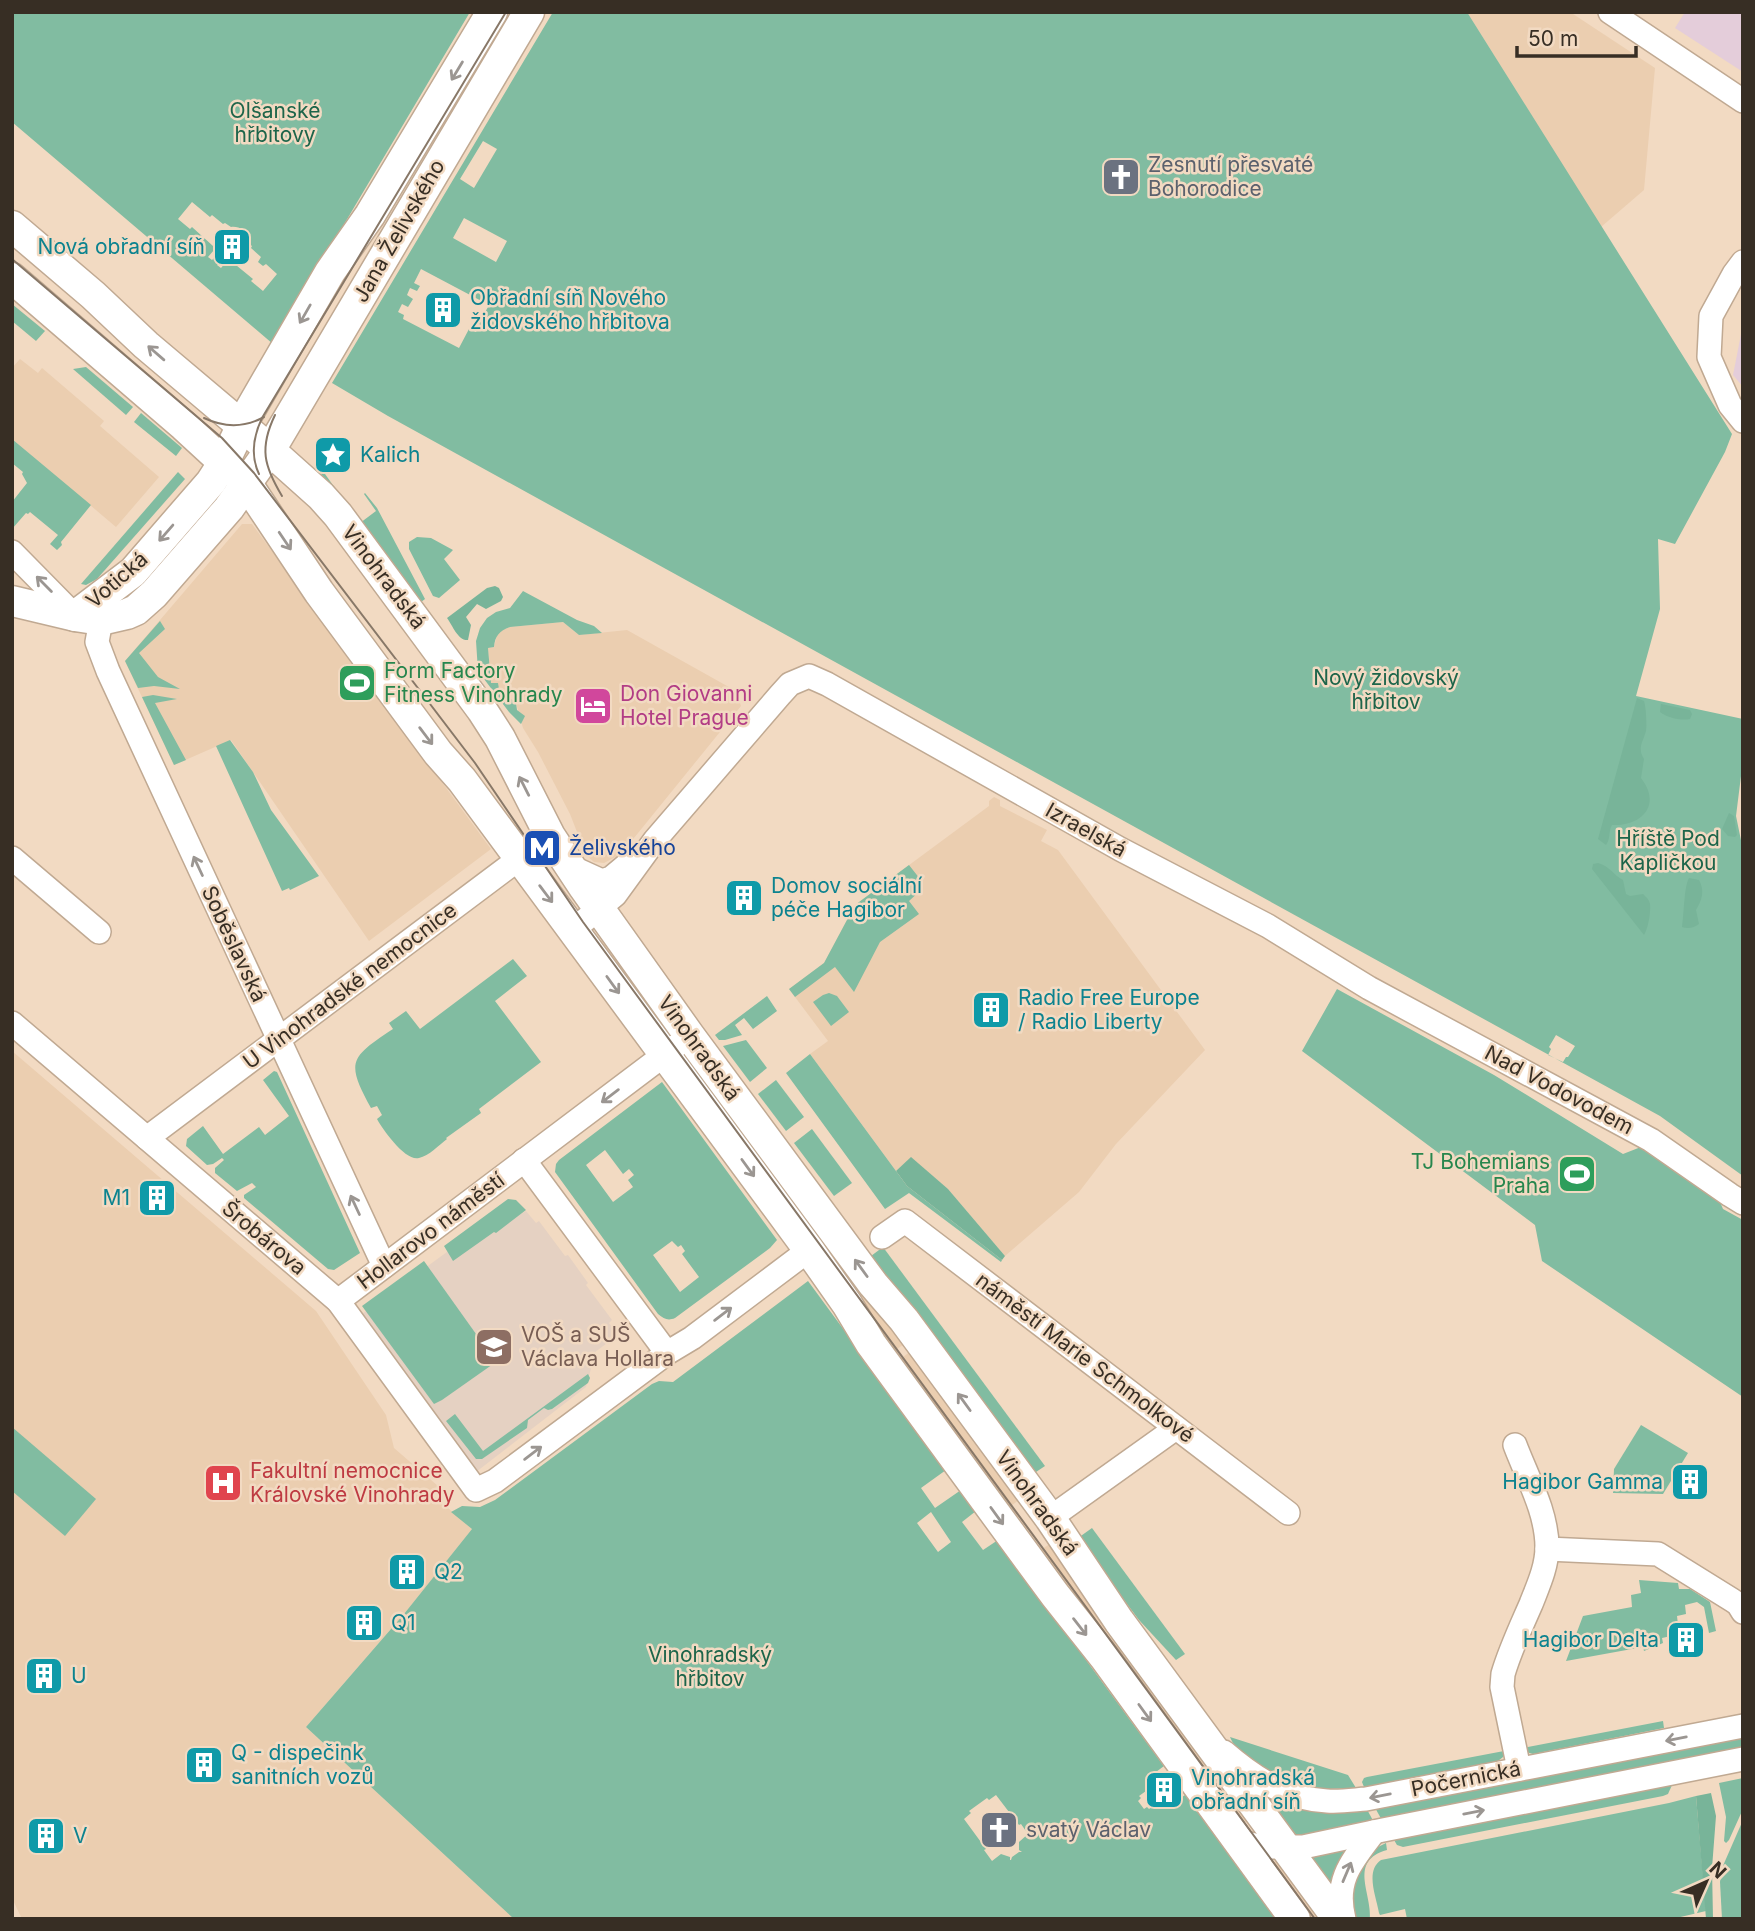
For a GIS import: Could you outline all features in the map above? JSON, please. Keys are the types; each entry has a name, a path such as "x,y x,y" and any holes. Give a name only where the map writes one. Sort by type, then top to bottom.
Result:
{"main road":[{"name":"Jana Želivského","path":"224,462 241,426 330,272 376,206 492,12"},
{"name":"Jana Želivského","path":"258,467 529,12"},
{"name":"Vinohradská","path":"12,226 241,426 258,467 334,612 573,930 847,1304 871,1344 1295,1919"},
{"name":"Vinohradská","path":"12,278 224,462 258,467 331,506 482,710 500,738 563,856 599,910 873,1284 904,1320 1049,1518 1119,1621 1338,1919"},
{"name":"Votická","path":"88,618 133,572 211,482 224,462"},
{"name":"Votická","path":"88,618 127,614 136,610 154,594 225,513 258,467"},
{"path":"12,601 88,618"}],"street":[{"path":"1610,12 1743,101"},
{"path":"1743,262 1711,316 1709,356 1730,405 1743,421"},
{"path":"12,552 88,618"},
{"name":"Soběslavská","path":"88,618 103,661 384,1266"},
{"name":"Izraelská","path":"655,840 790,684 808,676 827,684 1120,849 1268,926 1369,988"},
{"path":"563,856 598,879 606,880 655,840"},
{"path":"573,930 615,895 655,840"},
{"name":"U Vinohradské nemocnice","path":"147,1138 540,843 563,856"},
{"path":"12,858 99,932"},
{"name":"Nad Vodovodem","path":"1369,988 1651,1140 1743,1203"},
{"name":"Šrobárova","path":"12,1023 338,1301 476,1490 495,1481 667,1353"},
{"name":"Hollarovo náměstí","path":"338,1301 689,1035"},
{"name":"Hollarovo náměstí","path":"524,1160 667,1353"},
{"name":"náměstí Marie Schmolkové","path":"882,1237 905,1221 1288,1513"},
{"path":"667,1353 692,1338 808,1250"},
{"path":"1049,1518 1176,1428"},
{"path":"1515,1445 1539,1507 1547,1549 1539,1583 1503,1674 1502,1687 1518,1769"},
{"path":"1547,1549 1658,1554 1738,1604 1743,1612"},
{"name":"Počernická","path":"1204,1736 1246,1770 1280,1791 1327,1801 1366,1799 1743,1726"},
{"name":"Počernická","path":"1238,1841 1262,1847 1303,1847 1743,1759"},
{"path":"1344,1919 1340,1892 1344,1875 1351,1861 1374,1832"}],"shaded area":[{"path":"1467,12 1570,12 1655,68 1644,190 1601,227"},
{"path":"1685,12 1743,12 1743,72 1675,28"},
{"path":"1743,324 1743,387 1733,375"},
{"path":"20,359 38,373 42,368 104,421 100,426 159,477 116,527 12,439 12,368"},
{"path":"242,524 252,524 491,849 369,941 231,740 174,765 125,661"},
{"path":"563,622 579,635 627,630 736,691 741,706 621,854 604,863 594,862 586,855 570,814 523,728 516,703 491,684 488,648 494,647 497,635 502,630"},
{"path":"994,797 1000,800 1000,806 1047,830 1041,841 1058,850 1205,1050 1116,1144 1079,1192 1005,1256 948,1189 911,1158 896,1171 810,1054 828,1041 789,989 824,963 855,905 989,806 989,801"},
{"path":"606,937 672,1024 659,1034 596,944"},
{"name":"Fakultní nemocnice Královské Vinohrady","path":"12,1051 316,1311 386,1415 394,1448 438,1486 432,1494 472,1529 404,1614 306,1727 514,1919 22,1919 12,1898"},
{"path":"694,1056 907,1342 893,1352 682,1065"},
{"name":"VOŠ a SUŠ Václava Hollara","path":"510,1206 517,1216 526,1211 536,1223 539,1221 565,1256 568,1255 612,1320 609,1323 618,1335 587,1358 592,1365 586,1387 476,1472 362,1314"},
{"path":"912,1350 1022,1498 1008,1508 898,1361"},
{"path":"1053,1542 1261,1825 1236,1820 1039,1551"},
{"path":"1267,1861 1284,1863 1329,1919 1306,1919"}],"green space":[{"name":"Olšanské hřbitovy","path":"12,12 470,12 273,344 12,122","holes":["192,202 210,217 212,215 223,224 242,230 246,241 261,257 258,262 263,266 266,264 277,274 263,291 231,261 227,261 221,268 217,265 219,263 214,258 212,260 208,257 214,250 213,246 192,227 190,229 178,219"]},
{"name":"Nový židovský hřbitov","path":"553,12 1467,12 1732,434 1675,544 1658,539 1660,609 1636,696 1743,719 1743,760 1736,816 1743,850 1743,1176 1660,1116 1556,1059 1563,1062 1575,1046 1556,1035 1548,1055 332,383","holes":["483,141 497,149 474,188 460,179","1116,164 1136,175 1133,180 1137,185 1135,192 1126,192 1124,196 1104,184","464,218 507,241 496,262 453,238","421,269 489,305 482,318 476,316 474,321 480,324 476,332 469,329 459,348 403,319 404,315 398,312 402,304 408,307 413,299 407,295 410,288 417,291 420,286 414,283"]},
{"path":"12,304 45,331 36,341 12,321"},
{"path":"86,367 133,407 126,415 73,369"},
{"path":"141,413 182,448 176,456 134,422"},
{"path":"12,439 91,505 57,550 50,544 58,535 30,512 12,529 12,502 27,483 23,472 12,463"},
{"path":"178,472 185,479 97,579 86,585 81,584"},
{"path":"323,473 360,523 376,511 365,493 377,508 425,599 417,605 321,474"},
{"path":"417,537 431,538 453,550 444,559 460,580 439,598 433,596 409,549 409,542"},
{"path":"495,586 503,597 501,601 486,609 477,604 466,617 471,625 468,640 464,640 447,618 487,588"},
{"path":"523,591 577,620 594,626 602,633 579,635 563,622 510,627 498,634 494,647 488,648 491,683 498,683 499,689 516,703 517,710 525,716 521,724 478,671 476,641 487,618 510,608"},
{"path":"160,621 165,629 139,653 158,677 180,689 154,686 138,688 125,661"},
{"path":"153,695 177,699 155,703 186,760 174,765 142,697"},
{"path":"1637,698 1644,701 1646,712 1646,731 1641,748 1644,759 1641,778 1650,797 1649,805 1640,818 1612,825 1606,845 1598,839"},
{"path":"1661,704 1690,710 1690,719 1663,714 1660,712"},
{"path":"230,740 253,772 271,810 319,876 282,891 216,746"},
{"path":"1729,813 1734,816 1735,837 1728,836 1722,829"},
{"path":"1598,863 1623,880 1626,894 1643,894 1648,899 1650,916 1644,935 1592,869 1593,864"},
{"path":"909,865 920,879 921,890 909,901 919,914 880,942 854,992 835,967 795,997 789,989 824,963 855,905"},
{"path":"1689,878 1699,880 1702,892 1696,910 1699,924 1686,928 1682,927"},
{"path":"513,959 527,976 495,1001 541,1062 479,1109 481,1113 430,1153 419,1158 408,1155 395,1144 377,1119 382,1115 377,1106 371,1108 363,1093 355,1070 356,1062 367,1047 393,1029 389,1023 406,1011 420,1029"},
{"name":"TJ Bohemians Praha","path":"1337,989 1494,1075 1623,1154 1646,1145 1717,1195 1723,1209 1743,1220 1743,1397 1542,1261 1535,1225 1302,1051"},
{"path":"829,993 837,996 849,1012 831,1026 813,1002"},
{"path":"767,996 777,1011 753,1029 744,1018 735,1025 742,1035 719,1040 715,1035"},
{"path":"746,1040 767,1068 750,1082 723,1046"},
{"path":"810,1054 907,1186 1002,1260 1001,1262 909,1193 885,1209 786,1073"},
{"path":"274,1071 277,1072 360,1253 334,1270 328,1269 244,1198 244,1195 256,1187 252,1183 237,1191 215,1173 215,1168 224,1160 222,1158 207,1165 186,1146 187,1139 203,1126 223,1154 259,1127 265,1135 289,1116 263,1080"},
{"path":"776,1080 804,1117 786,1131 758,1094"},
{"path":"662,1082 777,1240 770,1248 675,1318 666,1319 658,1314 555,1172 559,1160","holes":["605,1150 623,1174 629,1169 634,1175 628,1180 633,1187 613,1202 586,1165","672,1241 678,1247 681,1245 685,1251 682,1254 699,1277 680,1292 653,1255"]},
{"path":"812,1129 852,1183 834,1196 794,1143"},
{"path":"911,1157 948,1189 1005,1256 1002,1260 907,1186 896,1171"},
{"path":"508,1199 516,1200 526,1210 453,1261 444,1246"},
{"path":"883,1247 1045,1466 1033,1474 871,1256"},
{"path":"424,1261 496,1362 434,1404 362,1306"},
{"name":"Vinohradský hřbitov","path":"808,1281 998,1539 976,1511 962,1522 983,1550 998,1540 1164,1766 1148,1778 1153,1786 1139,1796 1141,1798 1138,1801 1144,1809 1149,1809 1163,1799 1169,1806 1185,1795 1276,1919 514,1919 306,1727 404,1614 472,1529 451,1512 462,1506 480,1507 495,1500 659,1381 673,1382","holes":["946,1470 961,1490 935,1508 921,1488","931,1512 951,1542 938,1552 917,1523","996,1795 1028,1834 1019,1842 1019,1850 1022,1852 1011,1860 1001,1854 992,1861 964,1819 971,1813 969,1811"]},
{"path":"588,1374 588,1383 552,1409 544,1408 528,1420 527,1428 482,1459 476,1459 446,1421 455,1414 483,1451"},
{"path":"1641,1425 1688,1453 1663,1494 1613,1493 1614,1469"},
{"path":"12,1427 96,1499 65,1536 12,1491"},
{"path":"1092,1528 1185,1654 1176,1660 1139,1620 1078,1538"},
{"path":"1639,1580 1678,1583 1679,1589 1690,1589 1710,1602 1716,1631 1709,1633 1704,1607 1697,1602 1685,1605 1686,1614 1677,1616 1678,1625 1669,1627 1671,1636 1662,1638 1663,1643 1644,1651 1643,1647 1566,1661 1583,1616 1632,1607 1631,1595 1641,1593"},
{"path":"1663,1721 1664,1728 1533,1754 1523,1748"},
{"path":"1743,1734 1743,1752 1384,1824 1373,1804"},
{"path":"1230,1737 1348,1775 1356,1788 1317,1789 1289,1782 1253,1762 1235,1746"},
{"path":"1504,1751 1503,1757 1498,1761 1364,1787 1362,1782 1367,1777"},
{"path":"1743,1778 1743,1809 1726,1843 1726,1817 1719,1783"},
{"path":"1672,1785 1668,1794 1663,1796 1403,1847 1397,1845 1394,1840"},
{"path":"1266,1792 1364,1804 1376,1826 1296,1840 1265,1801"},
{"path":"1711,1793 1716,1816 1712,1868 1713,1919 1706,1919 1696,1796"},
{"path":"1696,1796 1706,1911 1672,1919 1407,1919 1405,1909 1380,1915 1379,1913 1373,1877 1376,1865 1381,1860"},
{"path":"1743,1820 1743,1919 1722,1919 1722,1868"},
{"path":"1386,1843 1387,1850 1375,1855 1365,1870 1370,1919 1353,1919 1353,1875 1376,1848"},
{"path":"1345,1847 1349,1850 1333,1887 1310,1861 1311,1856"}],"tram line":[{"path":"259,474 254,460 254,446 262,418 506,12"},
{"path":"12,259 222,438 254,473 475,763 583,922 1315,1919"},
{"path":"275,415 265,447 271,475 282,496"},
{"path":"204,418 219,424 234,425 264,417"}],"place":[{"name":"Zesnutí přesvaté Bohorodice","path":"1121,177"},
{"name":"Nová obřadní síň","path":"232,247"},
{"name":"Obřadní síň Nového židovského hřbitova","path":"443,310"},
{"name":"Kalich","path":"333,455"},
{"name":"Form Factory Fitness Vinohrady","path":"357,683"},
{"name":"Don Giovanni Hotel Prague","path":"593,706"},
{"name":"Želivského","path":"542,848"},
{"name":"Domov sociální péče Hagibor","path":"744,898"},
{"name":"Radio Free Europe / Radio Liberty","path":"991,1010"},
{"name":"TJ Bohemians Praha","path":"1577,1174"},
{"name":"M1","path":"157,1198"},
{"name":"VOŠ a SUŠ Václava Hollara","path":"494,1347"},
{"name":"Hagibor Gamma","path":"1690,1482"},
{"name":"Fakultní nemocnice Královské Vinohrady","path":"223,1483"},
{"name":"Q2","path":"407,1572"},
{"name":"Q1","path":"364,1623"},
{"name":"Hagibor Delta","path":"1686,1640"},
{"name":"U","path":"44,1676"},
{"name":"Q - dispečink sanitních vozů","path":"204,1765"},
{"name":"Vinohradská obřadní síň","path":"1164,1790"},
{"name":"svatý Václav","path":"999,1830"},
{"name":"V","path":"46,1836"}],"park label":[{"name":"Hříště Pod Kapličkou","path":"1668,851"}]}
